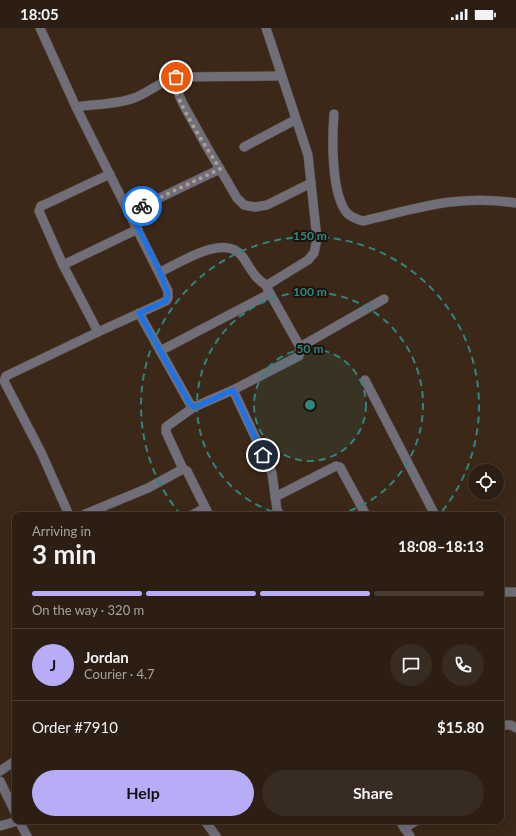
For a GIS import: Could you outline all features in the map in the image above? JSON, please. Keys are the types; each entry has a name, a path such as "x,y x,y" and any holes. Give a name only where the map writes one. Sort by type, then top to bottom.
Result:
{"street":[{"path":"40,28 76,107 130,212 168,291 168,298 6,376 4,382 41,452 68,512"},
{"path":"160,351 268,290 308,260 316,246 316,225 308,155 280,76 266,28"},
{"path":"76,107 132,99 145,93 161,82 176,77 280,76"},
{"path":"172,79 182,104 237,198 244,205 250,207 267,205 311,183"},
{"path":"334,114 333,150 338,188 346,212 354,218 364,221 434,203 453,201 497,200 516,203"},
{"path":"244,147 296,120"},
{"path":"130,212 220,169"},
{"path":"98,332 63,265 39,214 39,208 110,174"},
{"path":"63,265 138,229"},
{"path":"160,272 207,249 224,246 234,248 268,290 300,347 299,356 293,360 233,390 194,407 166,427 166,432 183,469 187,471 207,512"},
{"path":"300,347 384,299"},
{"path":"139,313 190,404 194,407"},
{"path":"365,380 433,512"},
{"path":"233,390 272,473 279,512"},
{"path":"276,497 336,466 340,467 364,512"},
{"path":"89,512 148,488 183,469"},
{"path":"504,592 516,592"},
{"path":"504,725 511,725 516,728"},
{"path":"0,771 12,764"},
{"path":"0,782 12,806"},
{"path":"0,826 12,823"},
{"path":"21,824 27,836"},
{"path":"207,824 216,836"},
{"path":"402,824 410,836"}],"way so far":[{"path":"142,206 220,169 182,104 173,84 172,79 176,77"}],"route":[{"path":"142,206 130,212 160,272 168,291 168,298 166,301 139,313 190,404 194,407 198,406 233,390 263,455"}]}
